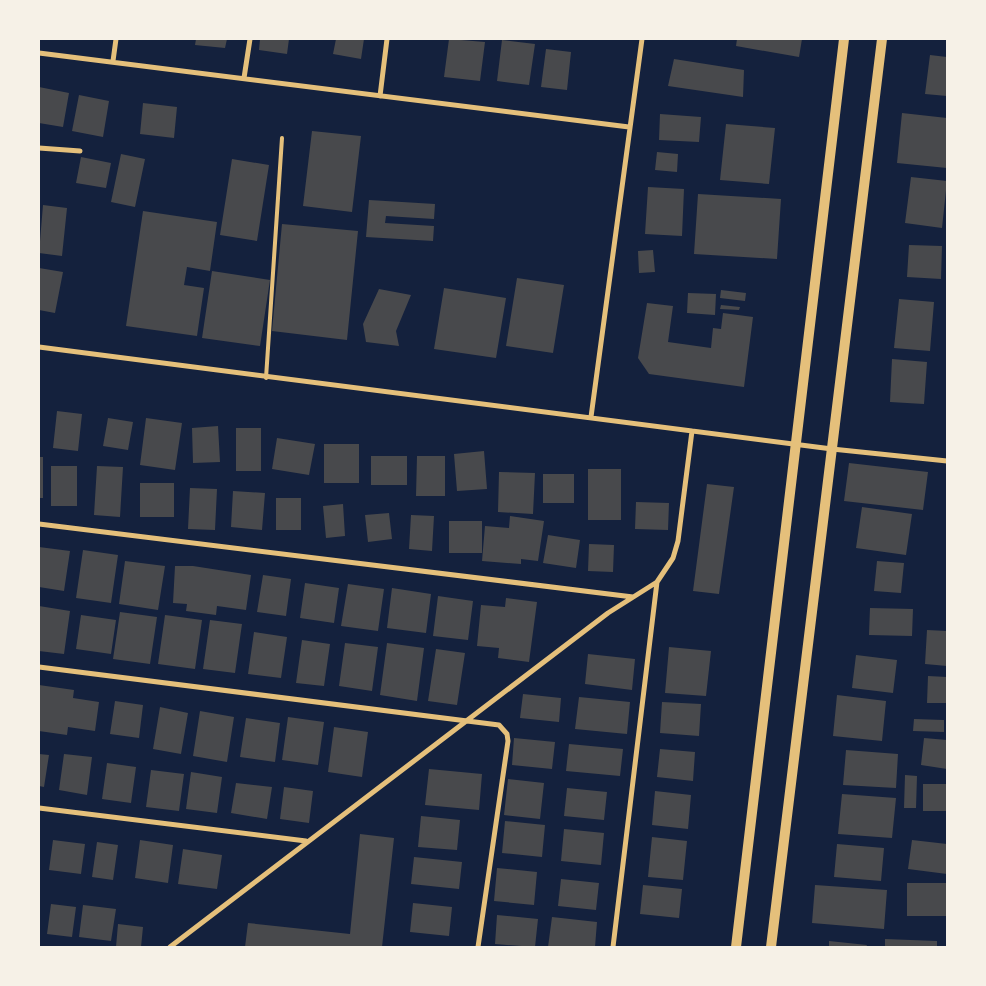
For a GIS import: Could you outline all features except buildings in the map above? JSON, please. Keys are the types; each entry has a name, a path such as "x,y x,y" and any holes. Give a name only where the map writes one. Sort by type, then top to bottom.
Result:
{"main road":[{"path":"736,947 844,39"},
{"path":"771,947 882,39"}],"street":[{"path":"244,78 250,39"},
{"path":"380,96 388,39"},
{"path":"591,417 642,39"},
{"path":"113,61 115,40"},
{"path":"39,53 630,127"},
{"path":"39,148 80,151"},
{"path":"39,347 266,378 947,462"},
{"path":"170,947 463,721 608,613 657,582 673,558 678,541 692,431"},
{"path":"39,524 633,597"},
{"path":"613,947 657,582"},
{"path":"39,667 499,725 507,734 508,741 478,947"},
{"path":"39,808 306,841"}],"lane":[{"path":"266,378 282,138"}]}
